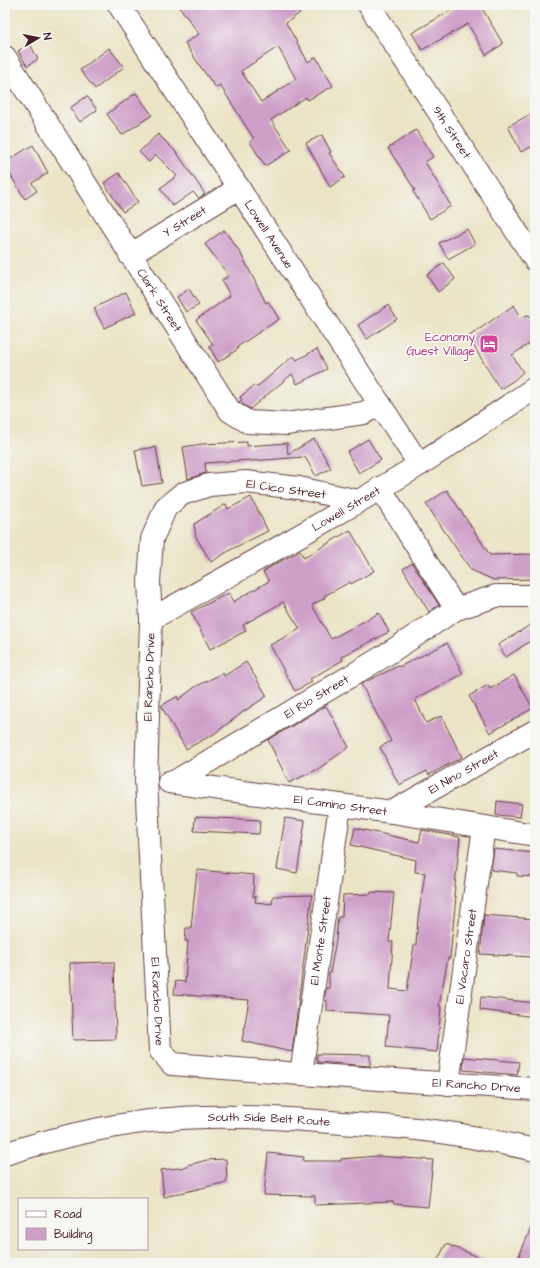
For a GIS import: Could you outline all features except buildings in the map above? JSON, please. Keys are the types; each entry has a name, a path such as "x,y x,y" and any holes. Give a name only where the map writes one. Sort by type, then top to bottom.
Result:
{"street":[{"name":"Lowell Avenue","path":"119,5 419,464"},
{"name":"9th Street","path":"369,5 535,260"},
{"name":"Clark Street","path":"5,57 230,412 248,422 286,424 364,413 380,404"},
{"name":"Y Street","path":"130,255 239,188"},
{"name":"Lowell Street","path":"151,619 380,488 535,388"},
{"name":"El Cico Street","path":"151,619 149,582 152,539 166,507 182,494 210,485 246,482 299,488 358,501"},
{"path":"380,488 456,608"},
{"name":"El Rio Street","path":"174,782 384,656 456,608 496,596 535,596"},
{"name":"El Rancho Drive","path":"151,619 146,780 160,1050 172,1064 535,1089"},
{"name":"El Nino Street","path":"392,812 535,731"},
{"name":"El Camino Street","path":"146,780 174,782 392,812 535,835"},
{"name":"El Monte Street","path":"301,1074 340,806"},
{"name":"El Vacaro Street","path":"448,1084 484,828"},
{"name":"South Side Belt Route","path":"5,1154 83,1132 149,1121 202,1118 251,1118 332,1122 425,1130 494,1141 535,1150"}],"place":[{"name":"Economy Guest Village","path":"489,344"}]}
